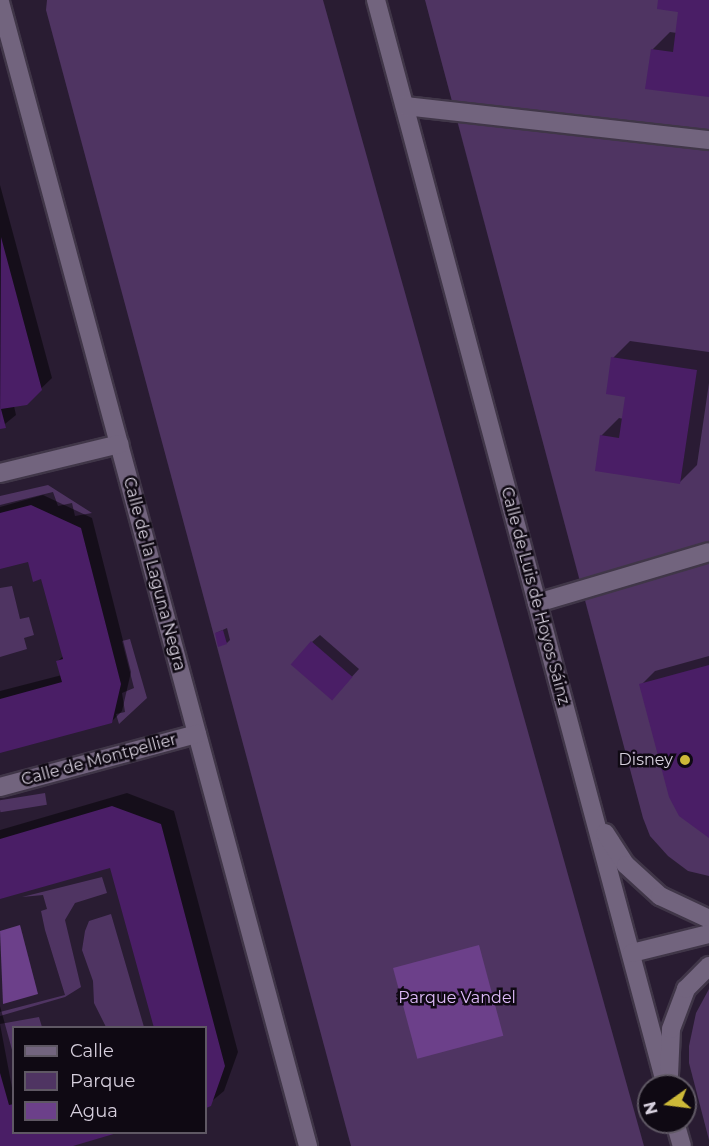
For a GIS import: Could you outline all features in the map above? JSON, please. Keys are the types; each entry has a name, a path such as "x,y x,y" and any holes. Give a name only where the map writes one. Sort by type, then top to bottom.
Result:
{"street":[{"name":"Calle de Luis de Hoyos Sáinz","path":"376,0 664,1074"},
{"name":"Calle de la Laguna Negra","path":"0,2 308,1146"},
{"path":"405,106 709,140"},
{"path":"0,473 120,444"},
{"path":"537,603 709,552"},
{"name":"Calle de Montpellier","path":"0,787 197,734"},
{"path":"598,823 626,864 660,896 709,919"},
{"path":"632,953 709,934"},
{"path":"668,1074 671,1029 686,988 709,966"}],"green space":[{"name":"Parque Vandel","path":"47,0 323,0 637,1121 637,1134 641,1134 644,1146 351,1146 46,10"},
{"path":"425,0 709,0 709,876 688,871 668,856 650,836 643,818"},
{"path":"48,485 92,513 75,516 72,503 58,506 53,492 0,505 0,496"},
{"path":"12,586 20,619 29,617 34,635 24,638 27,649 0,657 0,588"},
{"path":"130,639 147,698 119,724 116,714 125,712 122,693 134,688 122,641"},
{"path":"45,793 47,805 0,812 0,800"},
{"path":"102,877 107,893 75,903 65,920 81,987 65,997 0,1016 0,1012 65,995 45,930 41,911 47,909 43,895 22,897"},
{"path":"111,914 144,1026 106,1026 94,1003 93,981 82,950 89,921"},
{"path":"709,989 709,1140 697,1094 697,1074 692,1074 689,1063 689,1046 696,1013"},
{"path":"39,1017 42,1026 12,1026 12,1088 0,1024"}],"water":[{"path":"20,925 38,994 3,1004 0,931"},
{"path":"479,945 503,1036 417,1059 393,968"}],"building":[{"path":"658,0 709,0 709,97 645,89 651,49 673,52 678,12 657,9"},
{"path":"1,237 42,390 27,405 1,409 6,428 0,429"},
{"path":"611,357 697,370 680,484 595,471 600,435 619,438 625,397 606,394"},
{"path":"31,505 81,528 121,684 112,723 0,753 0,699 62,682 56,661 63,659 41,579 33,582 28,562 0,569 0,513"},
{"path":"223,630 227,644 218,647 215,633"},
{"path":"311,641 353,677 332,700 291,664"},
{"path":"709,665 709,838 679,816 669,797 639,684"},
{"path":"112,806 161,824 225,1066 211,1106 207,1108 207,1026 153,1026 110,868 0,899 0,839"},
{"path":"0,1073 9,1105 12,1104 12,1134 114,1134 73,1146 0,1146"}],"place":[{"name":"Disney","path":"685,760"}]}
